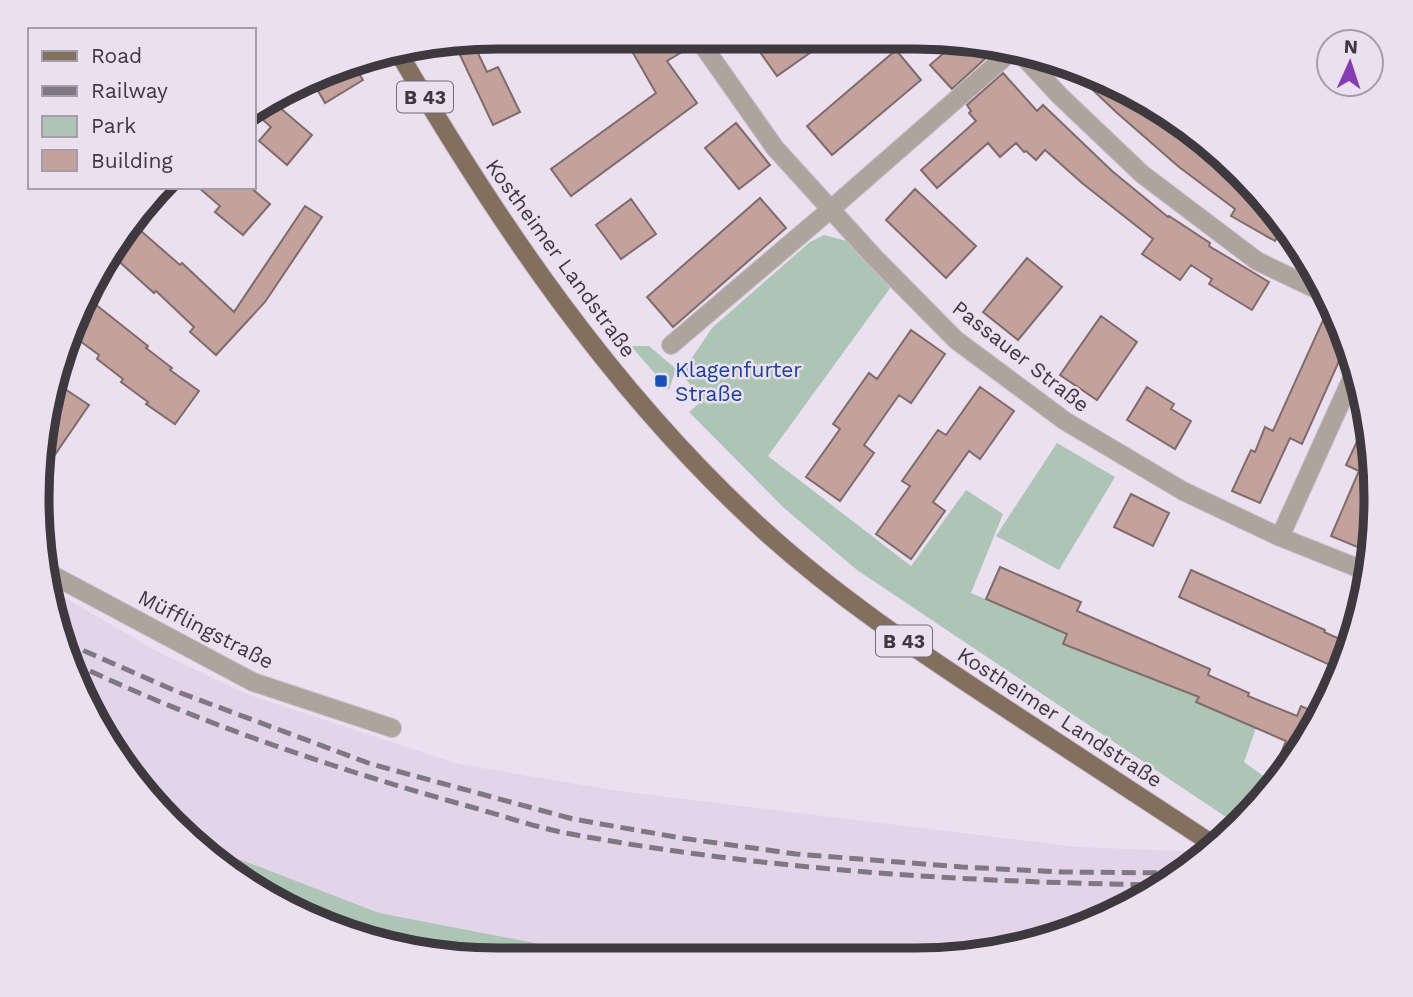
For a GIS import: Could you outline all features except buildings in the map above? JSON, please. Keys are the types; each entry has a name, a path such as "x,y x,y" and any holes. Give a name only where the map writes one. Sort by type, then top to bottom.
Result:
{"main road":[{"name":"Kostheimer Landstraße","path":"403,60 488,199 593,347 661,428 719,488 856,607 912,647 1206,840"}],"street":[{"name":"Passauer Straße","path":"705,49 775,148 875,258 956,340 1065,421 1183,491 1280,537 1358,568"},
{"path":"671,345 1005,59"},
{"path":"1028,63 1142,173 1257,261 1311,287"},
{"path":"1280,537 1349,384"},
{"name":"Müfflingstraße","path":"56,577 253,682 392,728"}],"shaded area":[{"path":"60,595 160,653 249,695 458,764 619,791 1078,847 1192,851 1139,888 1087,914 1031,933 944,947 498,948 440,944 382,933 326,914 274,888 225,855 161,795 125,748 95,697 73,643"}],"green space":[{"path":"824,235 851,242 891,287 768,456 911,566 966,490 1003,514 971,593 1067,634 1063,644 1199,697 1197,702 1256,728 1244,762 1266,778 1229,819 857,570 784,508 689,412 703,400 712,409 681,374 712,328 810,242"},
{"path":"631,346 649,346 676,369 669,390"},
{"path":"1057,443 1115,477 1059,570 996,536"},
{"path":"222,853 379,913 561,948 469,947 382,933 300,902 274,888"}],"railway":[{"path":"74,646 178,692 371,764 573,819 796,854 962,867 1163,873"},
{"path":"81,667 165,704 310,758 528,824 571,834 718,857 865,872 1013,881 1144,885"}],"place":[{"name":"Klagenfurter Straße","path":"661,381"}]}
